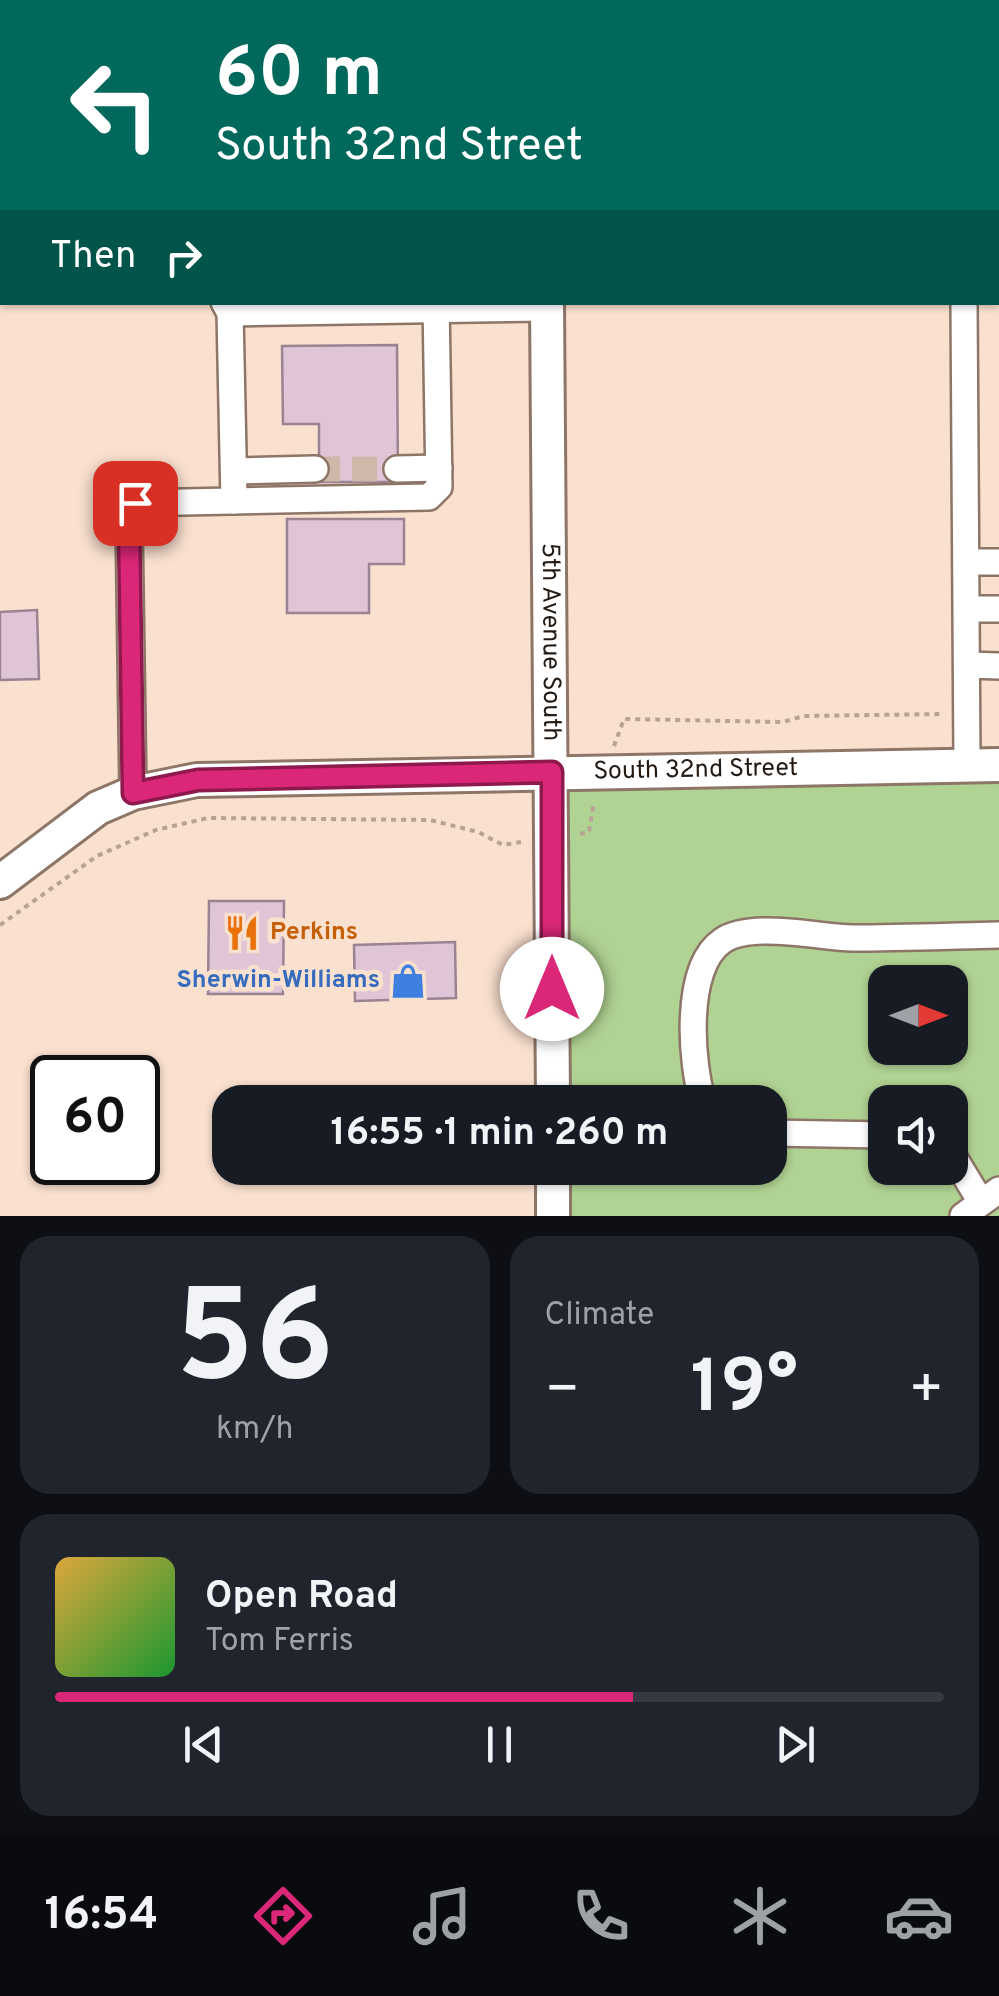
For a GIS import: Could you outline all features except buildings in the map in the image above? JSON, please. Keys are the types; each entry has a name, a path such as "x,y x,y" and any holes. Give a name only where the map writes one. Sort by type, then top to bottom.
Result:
{"main road":[{"name":"5th Avenue South","path":"547,305 553,1085"},
{"name":"South 32nd Street","path":"0,882 98,808 133,793 198,780 983,765"},
{"path":"553,1185 553,1216"}],"lane":[{"path":"234,501 227,308 547,305"},
{"path":"964,305 968,665 983,765"},
{"path":"133,793 129,521 135,503 429,497 439,488 436,306"},
{"path":"398,468 439,468"},
{"path":"234,471 315,470"},
{"path":"967,562 999,562"},
{"path":"968,609 999,608"},
{"path":"968,665 999,666"},
{"path":"700,1085 692,1040 698,988 706,958 723,940 760,932 849,938 999,934"},
{"path":"787,1133 868,1134"},
{"path":"968,1181 981,1202"}],"green space":[{"path":"999,765 999,1216 553,1216 553,1185 787,1185 787,1085 553,1085 552,773"}],"tunnel":[{"path":"315,469 397,469"}],"place":[{"name":"Perkins","path":"242,933"},
{"name":"Sherwin-Williams","path":"408,981"}],"route":[{"path":"135,503 129,521 133,793 198,780 552,772 552,989"}]}
